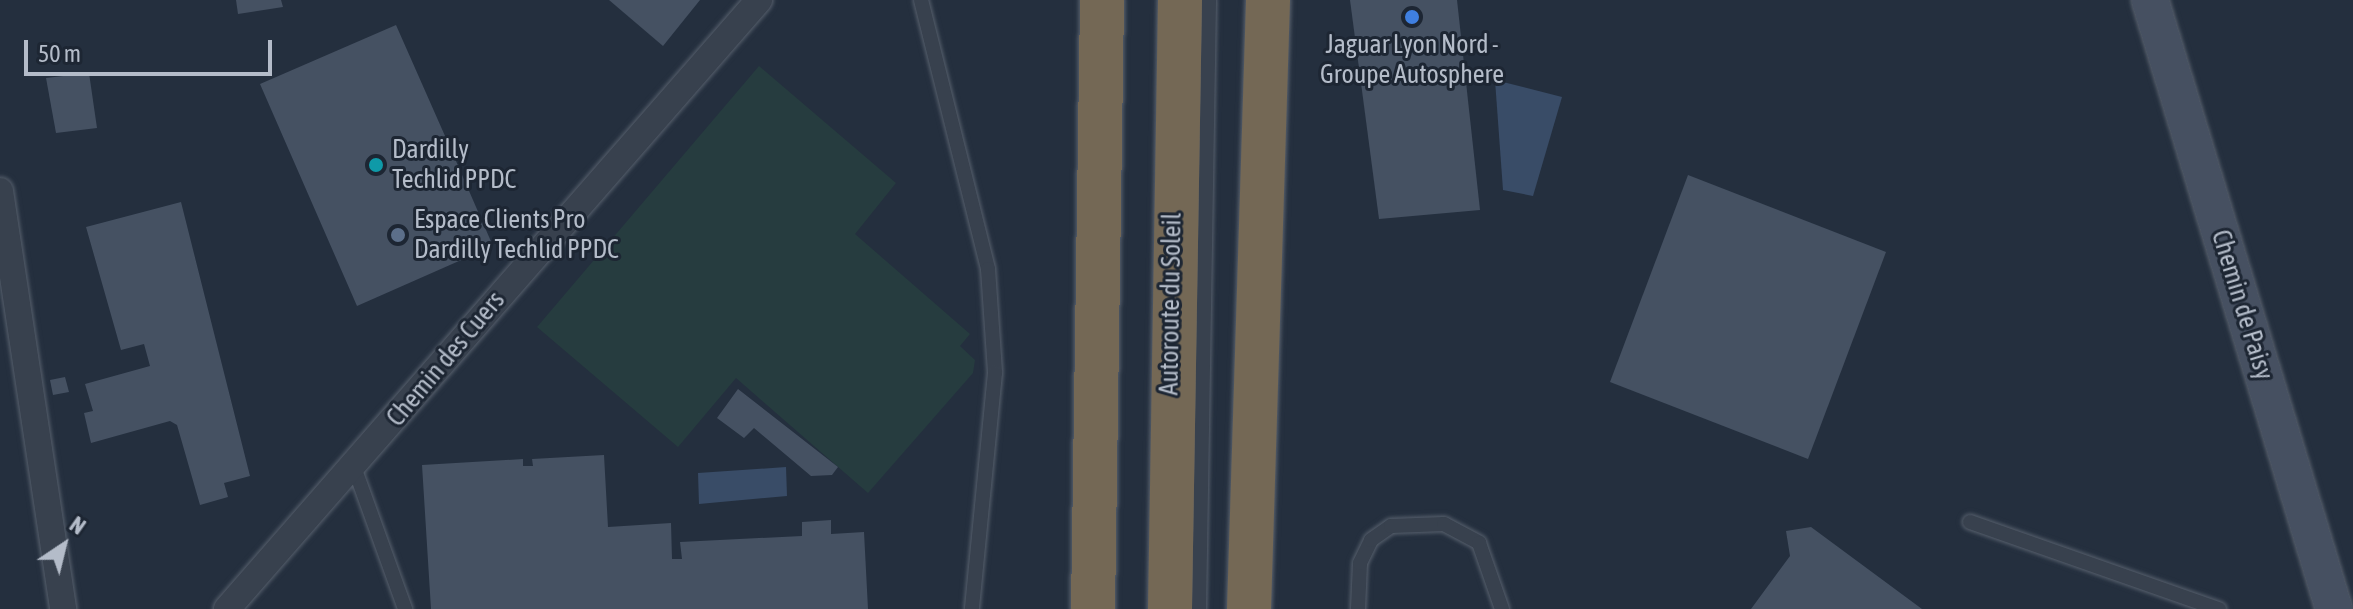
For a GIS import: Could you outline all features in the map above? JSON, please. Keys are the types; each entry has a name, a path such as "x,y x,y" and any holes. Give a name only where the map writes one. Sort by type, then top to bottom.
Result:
{"highway":[{"path":"1093,609 1102,0"},
{"name":"Autoroute du Soleil","path":"1170,609 1180,0"},
{"path":"1249,609 1268,0"}],"street":[{"name":"Chemin des Cuers","path":"227,609 759,0"},
{"name":"Chemin de Paisy","path":"2150,0 2334,609"},
{"path":"0,191 63,609"}],"lane":[{"path":"921,0 988,269 995,373 972,609"},
{"path":"1199,609 1209,0"},
{"path":"354,467 405,609"},
{"path":"1970,522 2219,609"},
{"path":"1358,609 1360,563 1371,540 1391,526 1444,524 1479,543 1502,609"}],"green space":[{"path":"759,66 896,183 855,234 970,334 960,346 975,360 973,373 868,493 736,378 678,447 537,327"}],"water":[{"path":"1495,80 1562,97 1533,196 1503,190"},
{"path":"786,467 787,496 699,504 698,473"}],"building":[{"path":"236,0 281,0 283,7 238,14"},
{"path":"609,0 700,0 663,46"},
{"path":"1350,0 1457,0 1480,210 1379,219"},
{"name":"Dardilly Techlid PPDC","path":"396,25 449,145 456,143 463,159 456,161 493,246 357,306 260,84"},
{"path":"89,73 97,128 56,133 46,78"},
{"path":"1688,175 1886,252 1808,459 1610,382"},
{"path":"181,202 250,476 224,483 228,497 200,505 177,425 170,421 91,443 84,413 93,411 85,384 150,366 144,344 121,350 86,227"},
{"path":"65,377 69,392 53,395 50,380"},
{"path":"738,389 838,467 832,475 811,476 754,428 744,438 717,418"},
{"path":"604,455 608,527 671,523 672,559 682,559 680,542 802,536 802,522 831,520 831,534 864,532 868,609 431,609 422,465 523,459 523,466 533,466 532,459"},
{"path":"1811,527 1922,609 1751,609 1790,556 1786,531"}],"place":[{"name":"Jaguar Lyon Nord - Groupe Autosphere","path":"1412,17"},
{"name":"Dardilly Techlid PPDC","path":"376,165"},
{"name":"Espace Clients Pro Dardilly Techlid PPDC","path":"398,235"}]}
